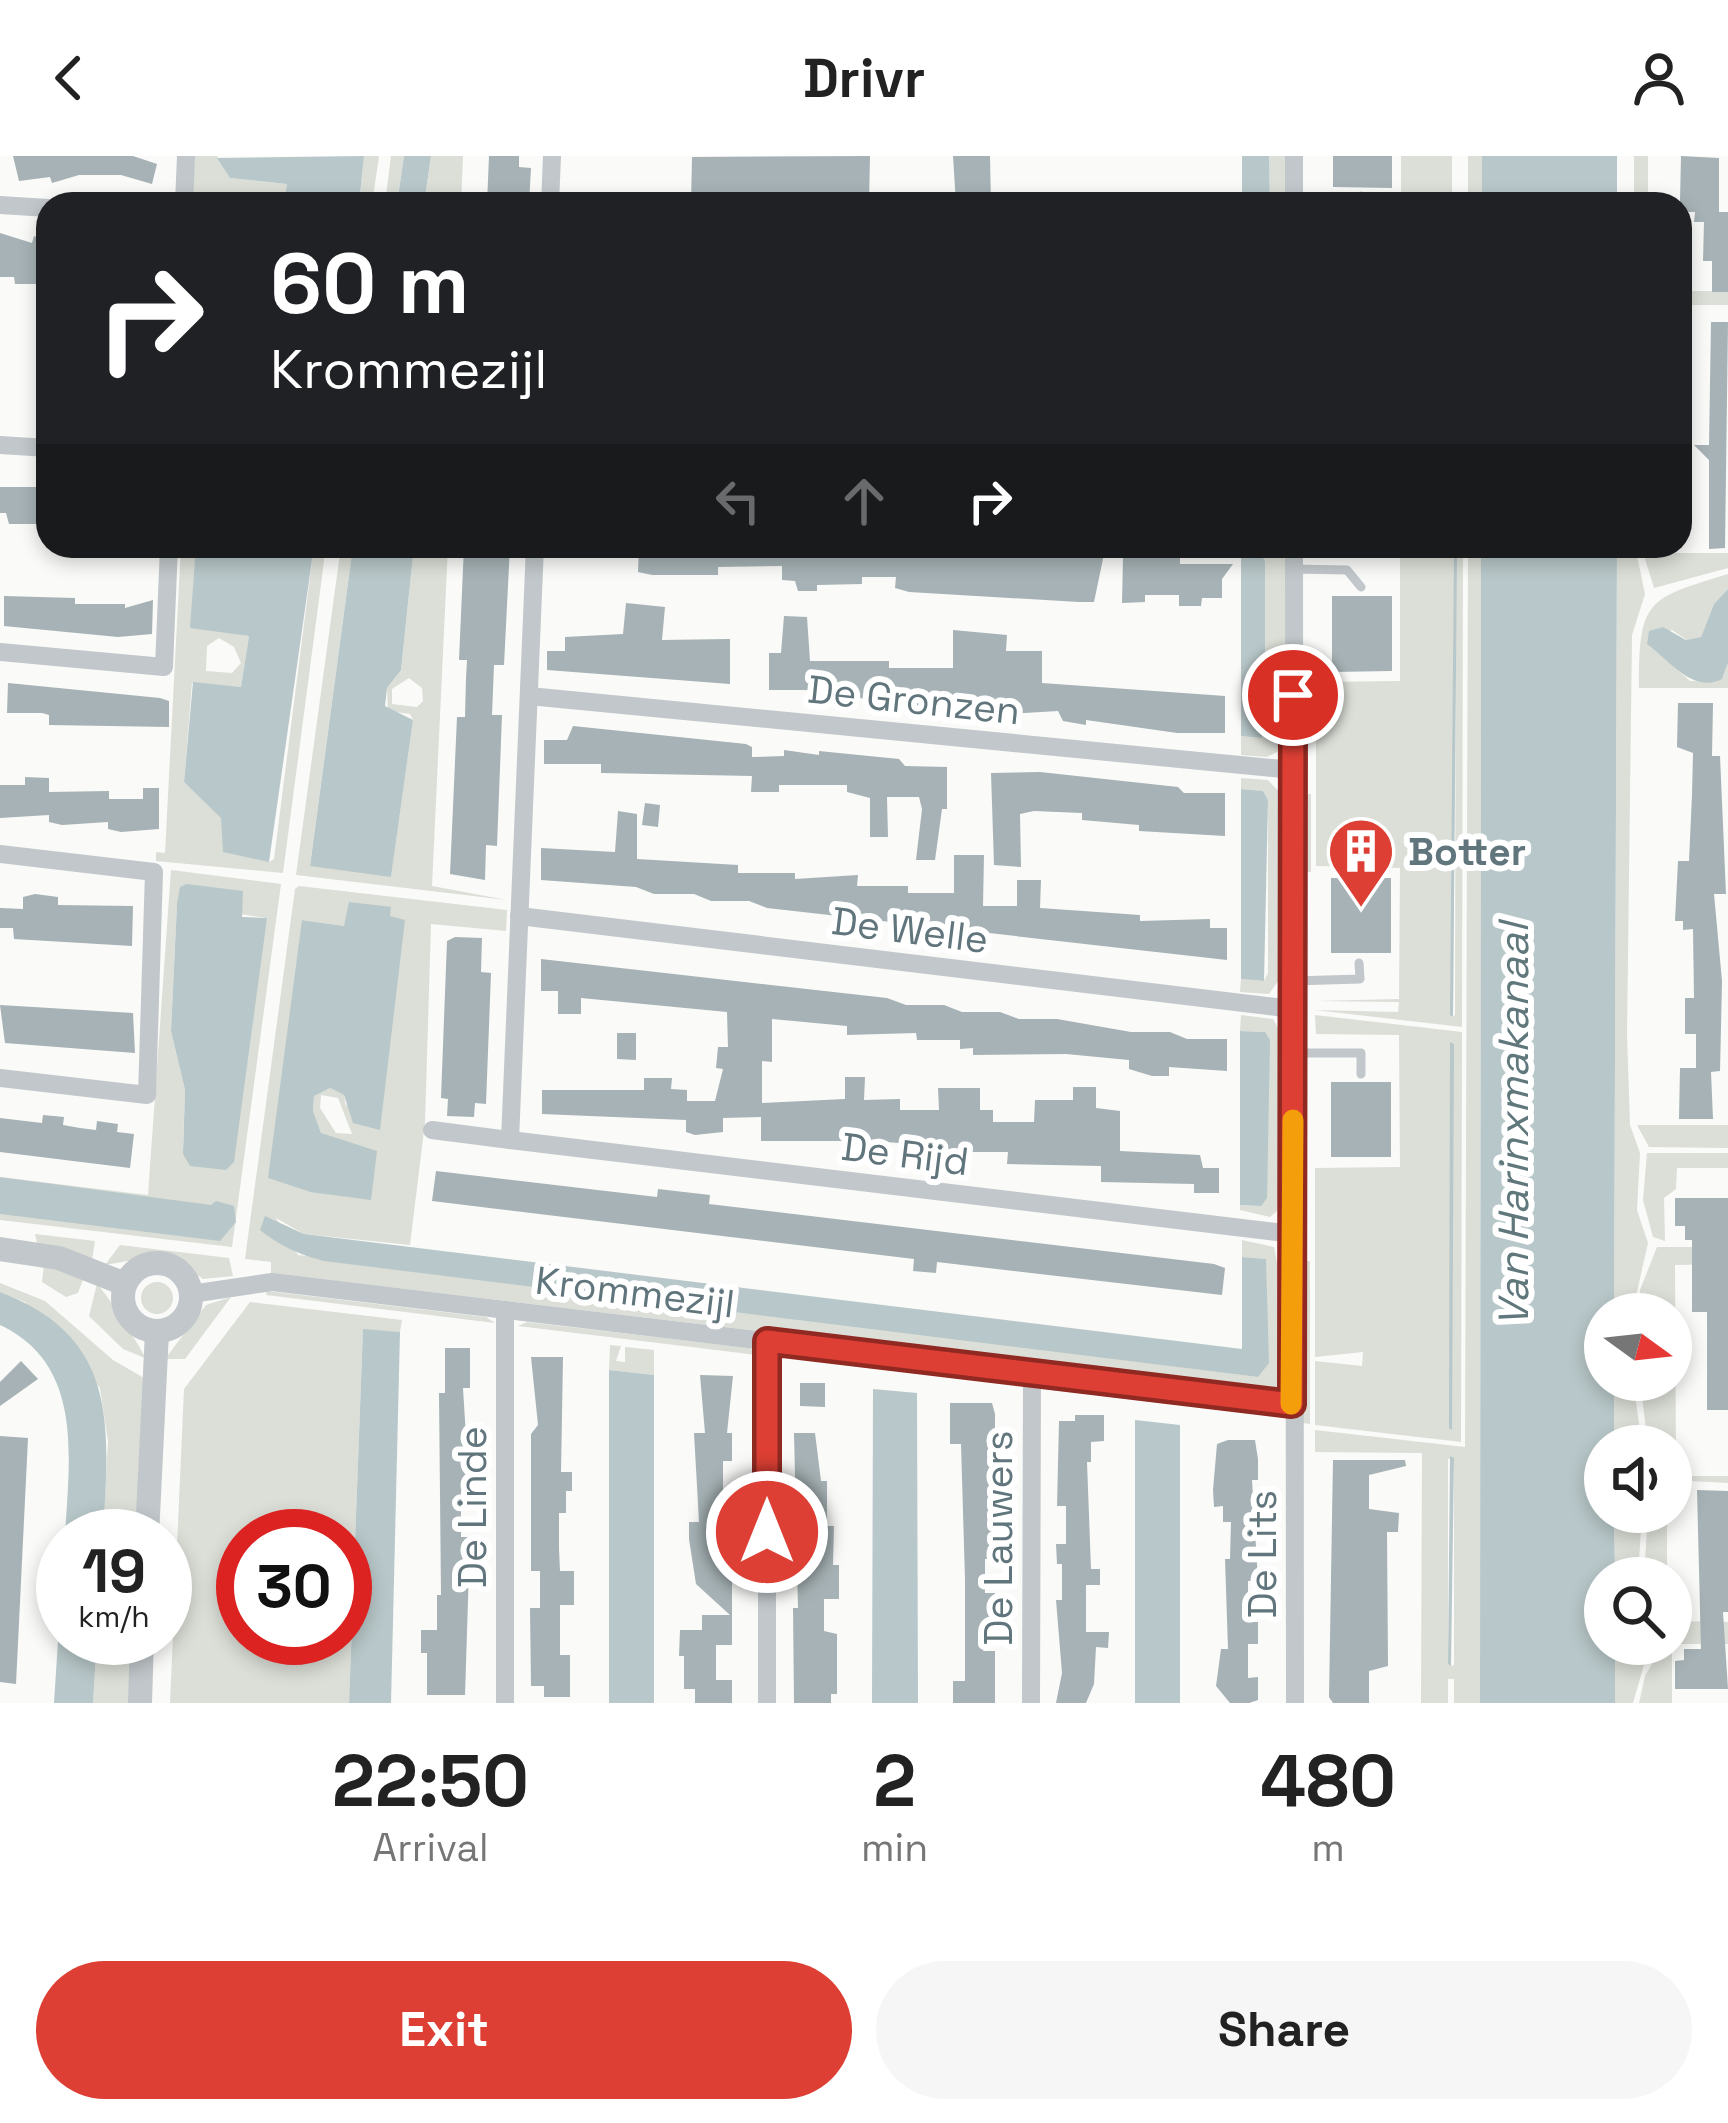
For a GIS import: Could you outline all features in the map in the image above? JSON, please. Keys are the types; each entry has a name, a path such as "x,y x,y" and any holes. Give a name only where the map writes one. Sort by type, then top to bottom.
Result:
{"street":[{"path":"184,192 186,156"},
{"path":"550,192 552,156"},
{"path":"1294,156 1294,192"},
{"path":"0,205 36,207"},
{"path":"0,446 36,448"},
{"path":"0,652 164,668 169,558"},
{"path":"510,1140 535,558"},
{"path":"1292,1404 1294,558"},
{"name":"De Gronzen","path":"529,696 1293,770"},
{"path":"0,854 154,872 146,1095 0,1078"},
{"name":"De Welle","path":"519,916 1293,1009"},
{"name":"De Rijd","path":"432,1130 1293,1234"},
{"path":"0,1249 58,1258 125,1284"},
{"path":"162,1263 182,1274 191,1294 186,1316 157,1332 128,1316 125,1284 140,1268 162,1263"},
{"name":"Krommezijl","path":"191,1294 272,1282 1292,1404"},
{"name":"De Linde","path":"505,1703 506,1310"},
{"path":"148,1509 157,1332"},
{"path":"767,1341 767,1703"},
{"name":"De Lauwers","path":"1031,1703 1032,1373"},
{"name":"De Lits","path":"1292,1404 1294,1703"},
{"path":"140,1703 141,1665"}],"lane":[{"path":"1294,569 1347,570 1361,587"},
{"path":"1293,981 1360,980 1359,963"},
{"path":"1293,1053 1361,1053 1361,1074"}],"shaded area":[{"path":"193,156 217,156 230,178 287,184 286,192 192,192"},
{"path":"364,156 379,156 374,192 360,192"},
{"path":"391,156 404,156 399,192 386,192"},
{"path":"431,156 463,156 462,192 426,192"},
{"path":"1269,156 1285,156 1285,192 1270,192"},
{"path":"1401,156 1452,156 1452,192 1401,192"},
{"path":"1468,156 1482,156 1482,192 1468,192"},
{"path":"1634,156 1648,156 1648,192 1634,192"},
{"path":"1692,291 1728,291 1728,305 1692,305"},
{"path":"1728,553 1728,568 1654,588 1645,558"},
{"path":"180,558 195,558 191,627 249,636 241,687 192,683 184,782 269,862 274,859 312,558 324,558 283,873 156,861 156,852 165,853","holes":["219,638 234,647 241,663 232,673 206,671 207,646"]},
{"path":"339,558 351,558 310,865 391,876 413,720 410,714 388,711 387,688 401,670 413,558 447,558 432,886 507,900 296,875","holes":["409,678 422,688 423,701 417,707 392,704 392,689"]},
{"path":"1263,558 1285,558 1286,563 1284,734 1277,752 1267,757 1241,755 1241,736 1260,738 1265,732"},
{"path":"1400,558 1456,558 1453,1017 1456,558 1463,558 1462,1027 1315,1010 1398,1012 1399,1002 1315,1001 1399,999 1400,868 1316,866 1316,682 1400,681"},
{"path":"1468,558 1481,558 1480,1703 1454,1703 1454,1679 1448,1679 1448,1703 1421,1703 1422,1453 1315,1452 1315,1430 1465,1447","holes":["1454,1458 1453,1666 1448,1664 1448,1459"]},
{"path":"1617,558 1638,558 1645,594 1632,635 1627,1036 1630,1125 1640,1153 1637,1210 1648,1243 1637,1293 1614,1293"},
{"path":"1728,574 1728,589 1714,604 1701,637 1687,640 1672,630 1647,643 1690,681 1722,679 1728,663 1728,688 1639,688 1641,637 1653,607 1679,590"},
{"path":"1241,778 1268,780 1284,797 1284,973 1269,994 1240,992 1241,979 1264,981 1268,973 1268,800 1263,791 1241,789"},
{"path":"1302,794 1311,794 1311,872 1302,872"},
{"path":"171,870 281,884 232,1247 0,1220 0,1202 148,1198 0,1177 148,1195","holes":["177,904 266,918 183,1147 185,1090 171,1031"]},
{"path":"295,889 507,910 506,931 431,924 425,1122 410,1245 304,1234 276,1218 298,1255 1258,1377 1265,1259 1242,1257 1242,1240 1274,1247 1277,1262 1283,1263 1282,1382 1272,1391 1260,1391 271,1273 271,1262 245,1259","holes":["391,908 389,916 405,921 346,1107 344,1095 330,1088 314,1095 313,1111 321,1133 341,1143 310,1192 269,1178 303,920 344,926","321,1095 338,1098 352,1134 336,1133 320,1108"]},
{"path":"1241,1015 1273,1019 1284,1039 1283,1196 1278,1196 1277,1211 1270,1217 1240,1210 1240,1205 1261,1206 1265,1032 1240,1031"},
{"path":"1315,1015 1462,1032 1461,1442 1315,1425 1315,1361 1362,1366 1363,1352 1315,1357 1315,1168 1400,1167 1399,1035 1316,1034"},
{"path":"1637,1125 1728,1125 1728,1148 1649,1147"},
{"path":"1647,1153 1728,1153 1728,1168 1677,1168 1676,1189 1664,1198 1665,1241 1653,1237 1643,1200"},
{"path":"35,1234 95,1241 92,1260 37,1243"},
{"path":"120,1245 229,1258 233,1276 203,1279 167,1254 105,1265"},
{"path":"1657,1247 1728,1247 1728,1264 1675,1265 1675,1293 1640,1293"},
{"path":"1301,1261 1310,1261 1310,1424 1302,1423"},
{"path":"44,1265 84,1277 78,1293 66,1297 42,1282"},
{"path":"157,1282 168,1287 173,1298 168,1309 157,1314 146,1309 141,1298 146,1287"},
{"path":"0,1283 45,1301 113,1360 144,1378 138,1509 104,1509 108,1441 100,1388 25,1302 0,1292"},
{"path":"97,1284 145,1358 123,1349 89,1316"},
{"path":"267,1291 486,1317 495,1323 266,1295"},
{"path":"231,1297 185,1359 165,1359 206,1305"},
{"path":"250,1302 402,1320 400,1332 363,1330 356,1509 216,1509 216,1665 350,1665 349,1703 170,1703 172,1665 192,1665 192,1509 179,1509 184,1389"},
{"path":"527,1322 750,1348 757,1355 518,1326"},
{"path":"610,1345 621,1346 616,1361 625,1362 625,1347 654,1350 654,1375 609,1370"},
{"path":"785,1353 1012,1380 1020,1386 777,1357"},
{"path":"1053,1385 1276,1411 1278,1417 1043,1389"},
{"path":"1614,1401 1636,1401 1639,1425 1614,1425"},
{"path":"1643,1401 1676,1401 1676,1425 1645,1425"},
{"path":"1692,1476 1728,1476 1728,1483 1692,1481"},
{"path":"1614,1533 1641,1533 1639,1557 1615,1557"},
{"path":"1647,1533 1667,1533 1667,1557 1645,1557"},
{"path":"1692,1621 1728,1622 1728,1644 1692,1644"},
{"path":"95,1665 132,1665 130,1703 93,1703"},
{"path":"1615,1665 1644,1665 1633,1703 1615,1703"},
{"path":"1651,1665 1672,1665 1672,1703 1639,1703"}],"water":[{"path":"364,156 360,192 286,192 287,184 230,178 217,158"},
{"path":"404,156 431,156 426,192 399,192"},
{"path":"1242,156 1269,156 1270,192 1242,192"},
{"path":"1482,156 1617,156 1617,192 1482,192"},
{"path":"195,558 312,558 269,862 223,852 221,818 184,782 193,682 241,687 249,636 190,628"},
{"path":"351,558 413,558 401,670 387,688 385,706 413,720 391,877 310,866"},
{"path":"1241,558 1263,558 1265,732 1261,738 1241,736"},
{"path":"1454,558 1457,558 1453,1017"},
{"name":"Van Harinxmakanaal","path":"1481,558 1617,558 1614,1293 1584,1293 1584,1401 1614,1401 1614,1425 1584,1425 1584,1533 1614,1533 1615,1557 1584,1557 1584,1665 1615,1665 1615,1703 1480,1703"},
{"path":"1728,589 1728,663 1722,679 1691,679 1647,644 1649,631 1663,627 1686,640 1701,637 1714,604"},
{"path":"1241,789 1263,791 1268,800 1264,981 1241,979"},
{"path":"180,887 243,891 242,917 267,918 234,1162 226,1170 190,1166 183,1154 185,1090 171,1031 177,904"},
{"path":"349,902 391,907 390,916 405,920 380,1130 353,1123 344,1095 330,1088 314,1096 313,1111 321,1133 377,1151 371,1200 310,1192 268,1178 302,920 344,926"},
{"path":"1240,1031 1265,1032 1270,1040 1267,1198 1261,1206 1240,1205"},
{"path":"1450,1042 1454,1044 1452,1430 1449,1428"},
{"path":"0,1177 211,1205 216,1201 234,1206 236,1222 220,1241 0,1214"},
{"path":"265,1216 304,1234 1242,1349 1242,1257 1266,1259 1269,1363 1258,1377 324,1261 290,1249 260,1230"},
{"path":"0,1292 39,1311 68,1334 87,1361 105,1423 104,1509 66,1509 69,1446 59,1389 47,1364 27,1342 0,1325"},
{"path":"363,1329 400,1332 391,1703 349,1703 350,1665 372,1665 372,1509 356,1509"},
{"path":"609,1370 654,1375 654,1703 609,1703"},
{"path":"873,1389 917,1393 918,1703 872,1703"},
{"path":"1135,1420 1180,1425 1180,1703 1135,1703"},
{"path":"1450,1456 1454,1458 1451,1666 1448,1664"},
{"path":"56,1665 95,1665 93,1703 54,1703"}],"building":[{"path":"13,156 133,156 157,164 152,184 121,175 79,175 52,183 50,177 19,181"},
{"path":"489,156 519,156 519,167 531,168 530,192 488,192"},
{"path":"870,156 869,192 691,192 692,157"},
{"path":"953,156 990,156 991,192 955,192"},
{"path":"1333,156 1392,156 1392,188 1333,187"},
{"path":"1681,156 1719,158 1719,212 1728,212 1728,292 1712,292 1712,261 1703,261 1704,222 1694,222 1692,192 1680,192"},
{"path":"0,233 32,243 36,237 36,284 15,284 14,277 0,277"},
{"path":"1711,322 1728,322 1725,548 1709,549 1709,460 1694,445 1709,445"},
{"path":"0,487 36,487 36,524 9,524 6,513 0,513"},
{"path":"463,558 509,558 504,665 494,665 492,715 502,715 497,846 486,845 485,880 450,874 457,717 465,717 467,660 459,660"},
{"path":"639,558 1103,558 1094,602 909,592 895,588 896,577 862,577 862,584 817,585 817,591 798,591 795,581 782,580 782,566 718,567 718,575 638,572"},
{"path":"1123,558 1233,564 1222,579 1222,598 1202,598 1201,606 1179,606 1179,595 1145,595 1145,602 1122,603"},
{"path":"4,596 75,598 75,604 125,604 125,608 153,600 152,634 118,637 4,626"},
{"path":"1332,596 1392,596 1392,671 1332,672"},
{"path":"626,603 665,607 662,640 730,639 730,684 547,670 547,651 565,651 565,637 623,634"},
{"path":"784,616 807,617 810,661 889,661 889,668 953,668 953,630 1007,635 1006,651 1042,651 1042,683 1225,696 1225,733 1177,733 1086,720 1086,725 1063,721 1058,711 991,715 931,709 905,703 905,693 873,694 873,700 838,695 838,700 816,697 810,690 769,690 769,653 781,653"},
{"path":"8,683 160,698 169,701 169,727 49,725 49,715 42,713 7,713"},
{"path":"1678,703 1713,703 1712,756 1720,756 1726,894 1714,894 1722,981 1720,1071 1711,1072 1713,1119 1679,1119 1680,1068 1696,1068 1696,1034 1685,1034 1685,998 1694,998 1693,929 1683,930 1683,921 1675,921 1678,861 1689,861 1693,753 1677,747"},
{"path":"573,726 746,744 752,747 752,757 784,756 784,750 819,755 819,751 899,759 905,766 947,767 947,809 942,809 935,860 916,860 919,797 887,797 888,837 870,837 870,798 847,792 847,785 779,785 779,792 751,792 752,776 601,773 601,764 544,764 544,740 567,740"},
{"path":"1040,772 1178,787 1184,793 1225,793 1225,836 1139,831 1139,825 1082,820 1082,813 1034,811 1020,814 1021,867 994,865 991,773"},
{"path":"25,777 49,778 49,792 109,791 109,799 143,799 143,788 159,788 159,829 121,832 108,829 108,822 62,825 49,822 49,815 0,818 0,785 25,785"},
{"path":"645,803 660,805 658,827 642,825"},
{"path":"618,811 637,814 637,859 738,865 738,873 795,873 795,879 858,875 857,886 908,886 908,893 954,893 954,855 984,855 983,906 1017,906 1017,880 1041,880 1040,908 1140,915 1140,921 1210,919 1210,928 1227,928 1227,960 767,908 749,901 711,901 694,894 654,894 636,887 541,880 541,848 615,852"},
{"name":"Botter","path":"1331,878 1391,878 1391,953 1331,953"},
{"path":"23,897 58,897 58,905 133,906 132,946 14,939 13,928 0,928 0,908 23,909"},
{"path":"482,938 481,972 491,973 486,1104 475,1103 474,1117 447,1116 448,1099 441,1098 447,941"},
{"path":"541,959 887,998 906,1005 944,1005 962,1012 1000,1012 1019,1019 1057,1019 1131,1032 1170,1032 1187,1039 1227,1039 1227,1071 1169,1067 1169,1076 1152,1076 1129,1069 1129,1060 1066,1054 973,1055 973,1048 960,1049 960,1040 917,1040 916,1033 847,1035 847,1026 772,1019 772,1062 762,1061 762,1103 845,1099 845,1077 865,1077 864,1100 900,1099 900,1110 939,1110 938,1088 980,1088 980,1110 993,1110 993,1122 1034,1122 1035,1100 1073,1100 1073,1087 1096,1087 1096,1108 1120,1111 1120,1151 1200,1155 1203,1168 1219,1168 1219,1193 1194,1193 1194,1184 1101,1182 1101,1166 1007,1164 1008,1152 911,1152 911,1144 874,1141 761,1141 761,1117 723,1118 723,1132 695,1135 686,1132 686,1120 542,1114 542,1090 644,1090 644,1078 672,1078 671,1089 687,1090 687,1101 715,1101 723,1069 716,1068 718,1047 728,1047 727,1012 581,998 581,1014 558,1014 558,991 541,991"},
{"path":"0,1005 133,1013 135,1053 5,1043"},
{"path":"617,1033 636,1033 636,1060 617,1059"},
{"path":"1331,1082 1391,1082 1391,1157 1331,1157"},
{"path":"43,1115 64,1117 63,1125 96,1130 97,1121 118,1124 117,1132 134,1134 130,1168 0,1152 0,1118 42,1123"},
{"path":"436,1171 657,1197 658,1189 710,1195 709,1204 1214,1264 1225,1268 1222,1295 937,1262 936,1273 913,1271 914,1259 432,1201"},
{"path":"1675,1198 1728,1198 1728,1410 1707,1410 1707,1312 1692,1312 1692,1240 1685,1240 1685,1226 1675,1226"},
{"path":"445,1348 470,1348 470,1388 463,1388 470,1502 461,1502 461,1537 470,1537 465,1695 427,1695 427,1653 421,1653 421,1630 437,1630 437,1595 441,1595 439,1393 445,1393"},
{"path":"531,1357 563,1357 561,1472 572,1472 572,1491 566,1491 566,1513 559,1513 559,1549 560,1571 574,1571 574,1605 560,1605 560,1655 570,1655 570,1697 544,1697 544,1686 531,1686 530,1608 540,1608 540,1571 531,1571 531,1434 538,1425"},
{"path":"21,1361 38,1379 0,1406 0,1382"},
{"path":"700,1375 733,1376 727,1433 732,1433 732,1461 723,1461 723,1501 732,1501 727,1566 732,1566 732,1645 716,1645 716,1680 732,1680 732,1703 695,1703 695,1689 684,1689 684,1656 679,1656 680,1630 702,1630 702,1615 730,1615 696,1584 689,1539 689,1522 699,1522 694,1433 705,1433"},
{"path":"800,1383 825,1383 825,1407 800,1406"},
{"path":"950,1403 992,1403 995,1414 995,1559 985,1559 985,1593 995,1593 995,1614 983,1651 995,1651 995,1703 953,1703 953,1681 965,1681 965,1579 961,1444 950,1444"},
{"path":"1075,1415 1104,1415 1104,1441 1091,1442 1091,1462 1087,1462 1091,1569 1100,1569 1100,1585 1086,1585 1086,1632 1109,1632 1108,1648 1096,1647 1094,1684 1086,1703 1056,1703 1062,1673 1056,1600 1062,1600 1062,1564 1057,1564 1056,1544 1066,1544 1066,1506 1057,1506 1059,1421 1075,1421"},
{"path":"794,1433 815,1433 821,1481 827,1481 827,1526 834,1526 833,1565 839,1565 839,1599 824,1599 824,1631 837,1634 837,1694 831,1694 831,1703 794,1703 793,1608 798,1608"},
{"path":"0,1436 28,1438 16,1684 0,1682"},
{"path":"1255,1440 1258,1459 1258,1480 1252,1480 1258,1581 1248,1581 1248,1622 1258,1622 1258,1644 1248,1644 1248,1678 1258,1677 1258,1700 1249,1703 1230,1703 1216,1686 1221,1649 1228,1649 1225,1559 1230,1559 1231,1522 1223,1522 1223,1506 1214,1507 1213,1490 1217,1444"},
{"path":"1333,1460 1405,1460 1406,1466 1369,1475 1369,1509 1399,1513 1398,1532 1387,1532 1388,1666 1369,1671 1369,1703 1333,1703 1329,1697"},
{"path":"1697,1490 1728,1491 1728,1612 1723,1612 1728,1689 1675,1689 1675,1665 1692,1665 1692,1649 1701,1649"}],"slow traffic":[{"path":"1291,1404 1293,1120"}],"place":[{"name":"Botter","path":"1361,910"}],"route":[{"path":"767,1532 767,1341 1292,1404 1293,695"}]}
